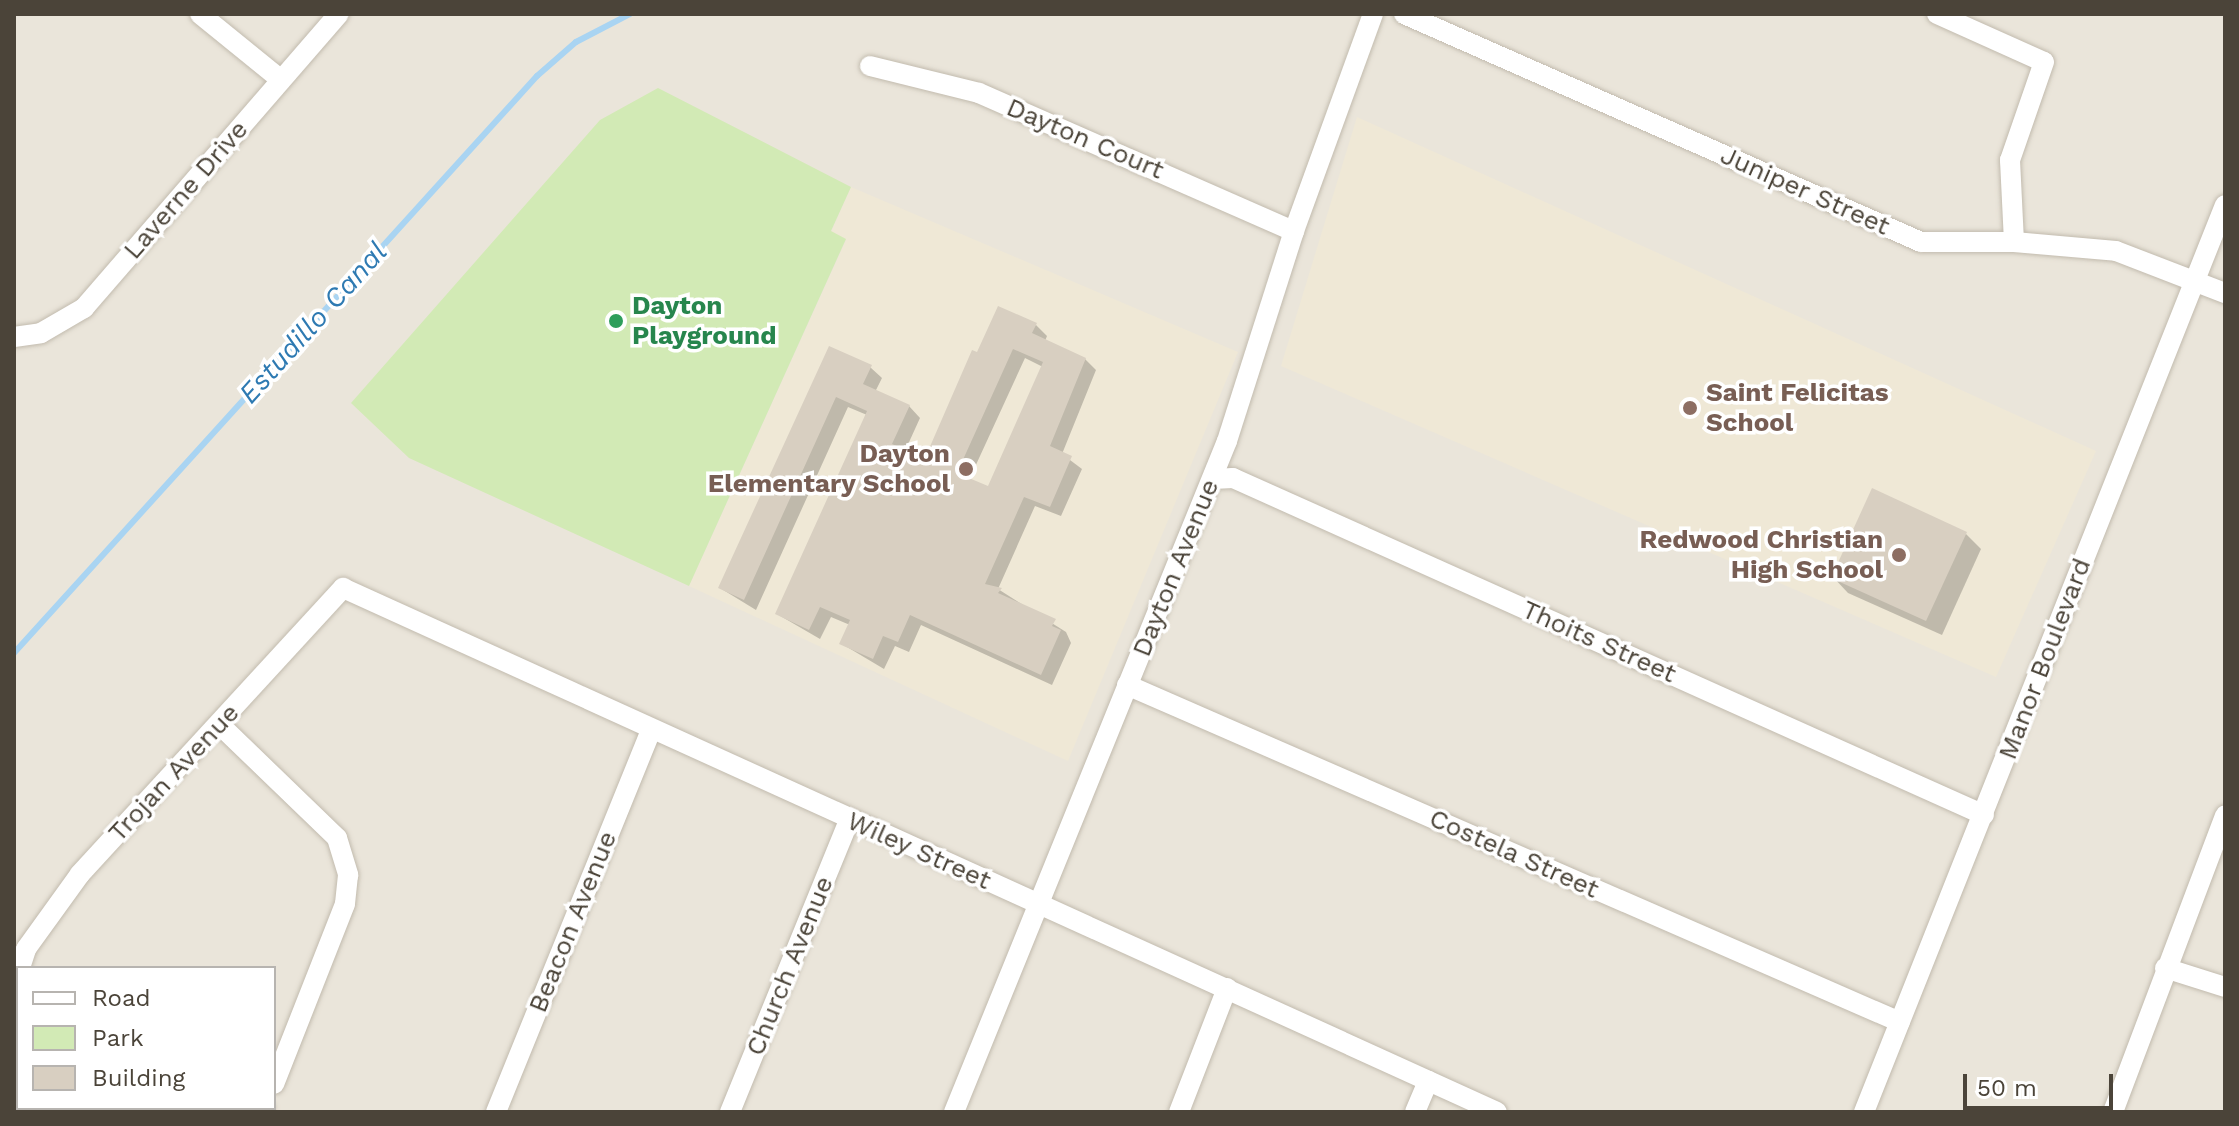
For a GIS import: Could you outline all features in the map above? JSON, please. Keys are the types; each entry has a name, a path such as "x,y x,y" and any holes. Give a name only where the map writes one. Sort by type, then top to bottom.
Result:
{"street":[{"path":"200,14 280,79"},
{"name":"Laverne Drive","path":"14,337 41,333 84,308 339,14"},
{"name":"Dayton Avenue","path":"954,1112 1213,479 1294,231 1373,14"},
{"name":"Juniper Street","path":"1404,14 1921,242 2014,242 2116,251 2225,293"},
{"path":"1937,14 2044,62 2010,160 2014,242"},
{"name":"Dayton Court","path":"870,66 979,93 1294,231"},
{"name":"Manor Boulevard","path":"1864,1112 2225,205"},
{"name":"Thoits Street","path":"1213,479 1233,478 1984,815"},
{"name":"Trojan Avenue","path":"21,966 26,949 80,874 343,588"},
{"name":"Wiley Street","path":"343,588 650,732 1039,903 1497,1112"},
{"name":"Costela Street","path":"1127,685 1900,1022"},
{"path":"219,724 337,838 348,875 345,904 276,1079"},
{"name":"Beacon Avenue","path":"496,1112 650,732"},
{"path":"2113,1112 2225,815"},
{"name":"Church Avenue","path":"730,1112 849,820"},
{"path":"2165,968 2225,987"},
{"path":"1179,1112 1227,988"},
{"path":"1415,1112 1428,1081"}],"shaded area":[{"path":"14,14 2225,14 2225,1112 14,1112"},
{"name":"Saint Felicitas School","path":"1357,117 2096,451 1996,677 1281,366"},
{"name":"Dayton Elementary School","path":"851,187 1238,352 1068,761 689,586 846,240 831,232"}],"green space":[{"name":"Dayton Playground","path":"658,88 851,187 831,231 846,239 689,586 409,458 351,403 600,120"}],"building":[{"path":"998,306 1037,323 1032,333 1086,358 1050,446 1072,456 1050,507 1024,497 985,584 1002,588 998,593 1056,619 1052,626 1061,630 1041,675 910,615 898,642 883,636 873,659 839,644 850,620 820,607 809,630 775,614 867,411 836,397 744,600 718,588 829,346 872,365 863,384 910,405 892,444 925,458 972,350 977,352","holes":["1013,349 1043,362 988,486 957,473"]},
{"name":"Redwood Christian High School","path":"1872,488 1967,532 1926,621 1831,578"}],"waterway":[{"name":"Estudillo Canal","path":"14,653 537,76 576,42 630,14"}],"place":[{"name":"Dayton Playground","path":"616,321"},
{"name":"Saint Felicitas School","path":"1690,408"},
{"name":"Dayton Elementary School","path":"966,469"},
{"name":"Redwood Christian High School","path":"1899,555"}]}
